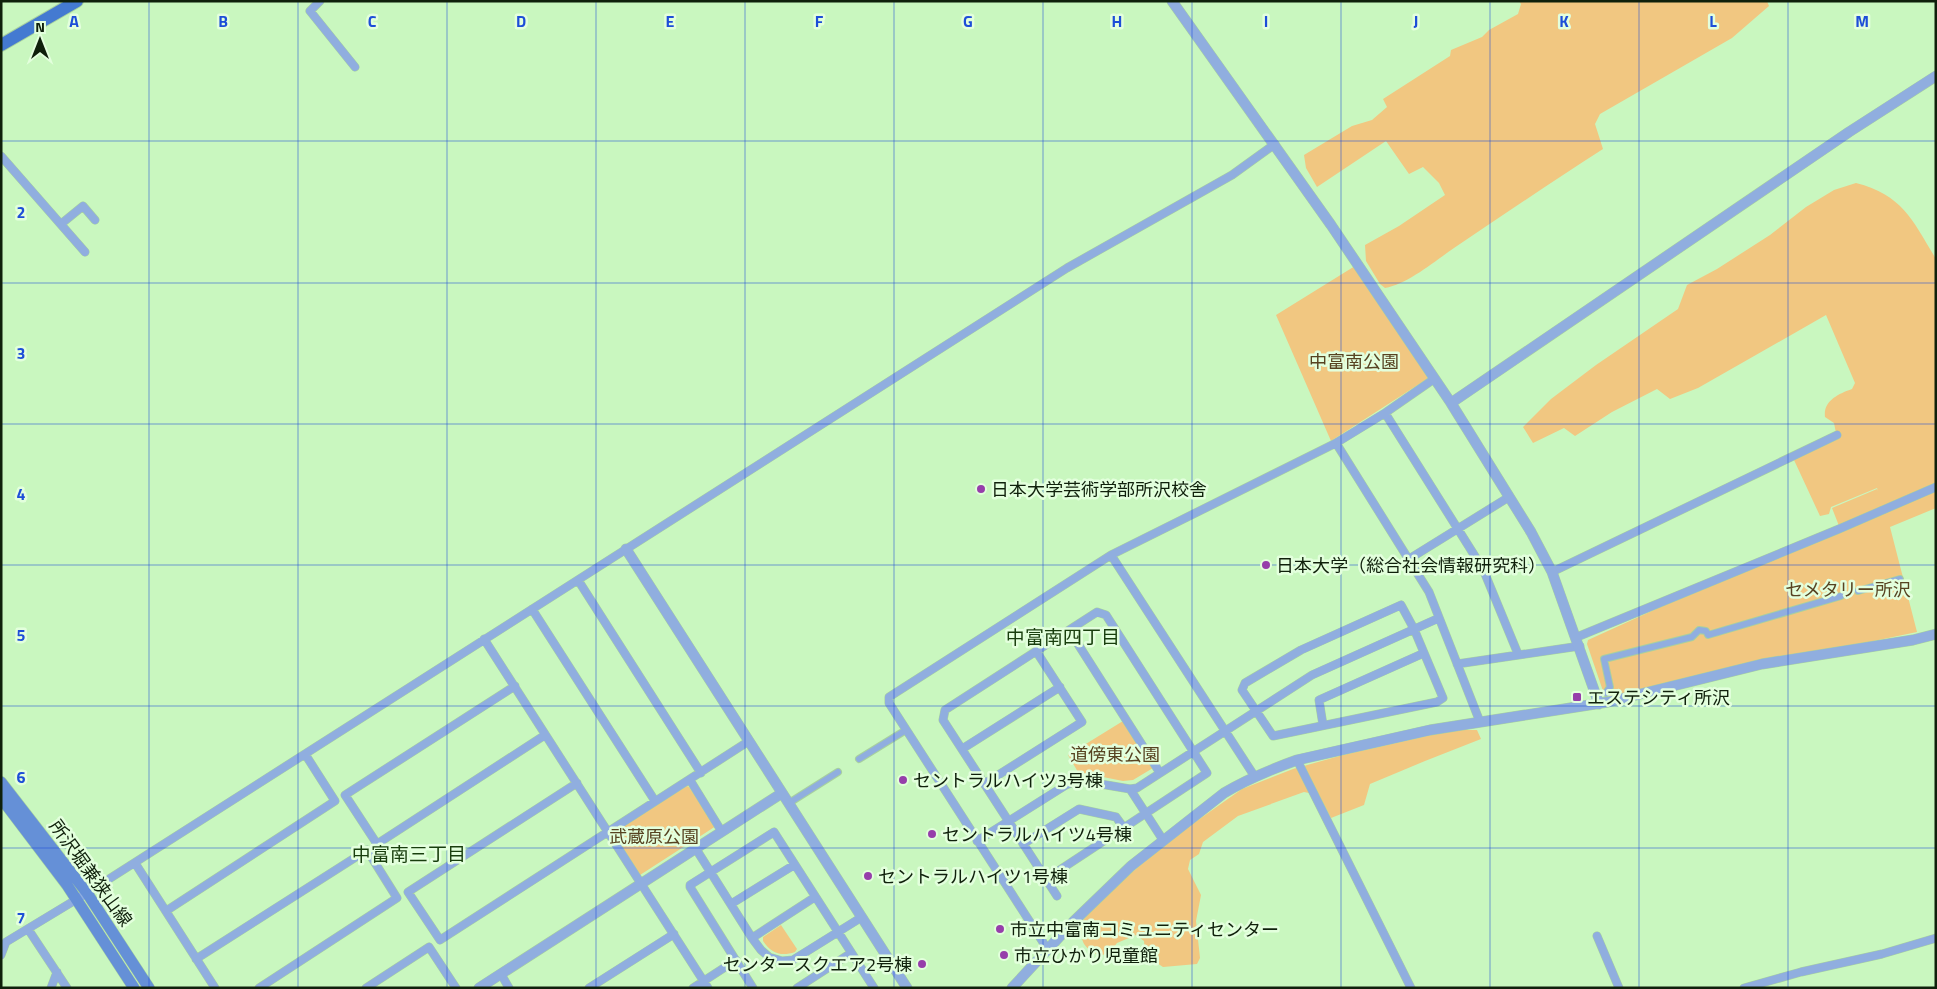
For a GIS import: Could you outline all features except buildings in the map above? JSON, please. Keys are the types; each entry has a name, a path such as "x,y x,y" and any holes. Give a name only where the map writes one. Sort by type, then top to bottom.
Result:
{"main road":[{"path":"1,45 77,1"},
{"name":"所沢堀兼狭山線","path":"1,782 87,893 149,988"},
{"name":"所沢堀兼狭山線","path":"1,798 76,900 134,988"}],"street":[{"path":"320,1 310,11 355,67"},
{"path":"1172,1 1332,225 1451,403 1531,532 1552,572 1599,704"},
{"path":"1451,403 1849,132 1936,76"},
{"path":"1,956 4,940 28,929 76,900 1067,268 1232,175 1275,144"},
{"path":"1,156 85,252"},
{"path":"61,224 83,206 95,220"},
{"path":"1048,950 889,703 889,697 1111,555 1336,444 1434,379"},
{"path":"1385,413 1483,568 1518,654"},
{"path":"1552,572 1837,435"},
{"path":"1336,444 1429,592 1480,722"},
{"path":"1457,664 1578,642 1936,487"},
{"path":"1409,559 1509,497"},
{"path":"626,549 907,988"},
{"path":"1111,555 1256,776"},
{"path":"1858,591 1900,579"},
{"path":"578,580 701,773"},
{"path":"1606,693 1610,686 1604,658 1692,637 1699,630 1706,631 1708,635 1841,596"},
{"path":"1401,605 1414,629 1443,698 1437,702 1273,736 1242,690 1245,683 1302,650 1401,605"},
{"path":"532,609 655,801"},
{"path":"1046,879 1207,773 1106,615 1097,612 945,710 943,720 1057,896"},
{"path":"977,842 1072,782 1083,781 1130,789 1137,788 1312,675 1439,618"},
{"path":"1070,630 1160,773"},
{"path":"1012,988 1103,892 1163,840 1224,793 1256,776 1297,760 1430,730 1599,704 1762,664 1913,640 1936,634"},
{"path":"484,639 706,984"},
{"path":"984,784 1082,722 1036,651"},
{"path":"1323,725 1319,700 1424,653"},
{"path":"515,686 346,795 377,844 545,735"},
{"path":"962,749 1060,687"},
{"path":"859,759 906,730"},
{"path":"577,783 408,892 440,940 749,741"},
{"path":"166,911 335,801 305,754"},
{"path":"1297,760 1410,988"},
{"path":"789,803 838,772"},
{"path":"690,780 722,832"},
{"path":"1130,789 1163,840"},
{"path":"479,988 782,793"},
{"path":"1023,844 1079,809 1116,817 1124,828"},
{"path":"753,988 690,888 690,884 774,832 872,987"},
{"path":"696,848 752,938 761,950 770,957 788,961 799,957 862,917"},
{"path":"196,959 367,850 398,898 259,988"},
{"path":"135,862 196,959 211,987"},
{"path":"731,904 794,865"},
{"path":"752,938 815,897"},
{"path":"28,929 67,988"},
{"path":"589,988 674,934"},
{"path":"1597,936 1619,988"},
{"path":"1744,988 1801,972 1882,954 1936,938"},
{"path":"366,988 430,947 456,988"},
{"path":"797,988 851,953"},
{"path":"693,988 706,984 736,960"},
{"path":"51,988 57,972"},
{"path":"500,974 510,988"}],"green space":[{"path":"1519,1 1767,1 1769,6 1732,38 1600,114 1595,124 1603,149 1421,271 1403,282 1385,288 1380,284 1366,261 1365,245 1399,226 1445,195 1439,183 1423,167 1409,174 1386,141 1317,187 1306,168 1304,155 1352,126 1372,120 1387,107 1383,99 1450,56 1451,50 1482,37 1489,30 1518,14 1521,4"},
{"name":"セメタリー所沢","path":"1856,183 1872,188 1896,202 1913,221 1936,259 1936,508 1890,527 1917,632 1610,696 1603,691 1587,644 1588,640 1689,594 1841,531 1832,508 1877,489 1878,491 1877,488 1831,507 1829,514 1820,516 1794,460 1837,438 1834,423 1825,417 1826,407 1837,396 1852,389 1855,383 1826,315 1698,388 1670,399 1657,389 1612,412 1575,436 1564,428 1533,443 1523,427 1551,399 1596,365 1678,309 1687,285 1717,269 1770,235 1806,207 1834,190"},
{"name":"中富南公園","path":"1355,266 1428,376 1427,379 1331,441 1276,315"},
{"name":"道傍東公園","path":"1123,721 1153,768 1133,780 1123,781 1078,772 1068,755"},
{"path":"1461,730 1477,730 1481,739 1370,784 1364,805 1331,818 1319,795 1304,792 1238,816 1203,842 1199,854 1190,860 1188,869 1201,895 1196,921 1200,958 1197,964 1163,967 1145,955 1144,941 1136,935 1117,943 1110,952 1100,956 1084,944 1080,924 1100,899 1174,837 1242,789 1293,769 1343,755"},
{"name":"武蔵原公園","path":"687,786 716,826 640,875 614,834 614,831"},
{"path":"781,925 797,949 795,952 777,953 763,941 763,937"}],"place":[{"name":"日本大学芸術学部所沢校舎","path":"981,489"},
{"name":"日本大学（総合社会情報研究科）","path":"1266,565"},
{"name":"エステシティ所沢","path":"1577,697"},
{"name":"セントラルハイツ3号棟","path":"903,780"},
{"name":"セントラルハイツ4号棟","path":"932,834"},
{"name":"セントラルハイツ1号棟","path":"868,876"},
{"name":"市立中富南コミュニティセンター","path":"1000,929"},
{"name":"市立ひかり児童館","path":"1004,955"},
{"name":"センタースクエア2号棟","path":"922,964"}],"district":[{"name":"中富南四丁目","path":"1063,636"},
{"name":"中富南三丁目","path":"409,853"}]}
